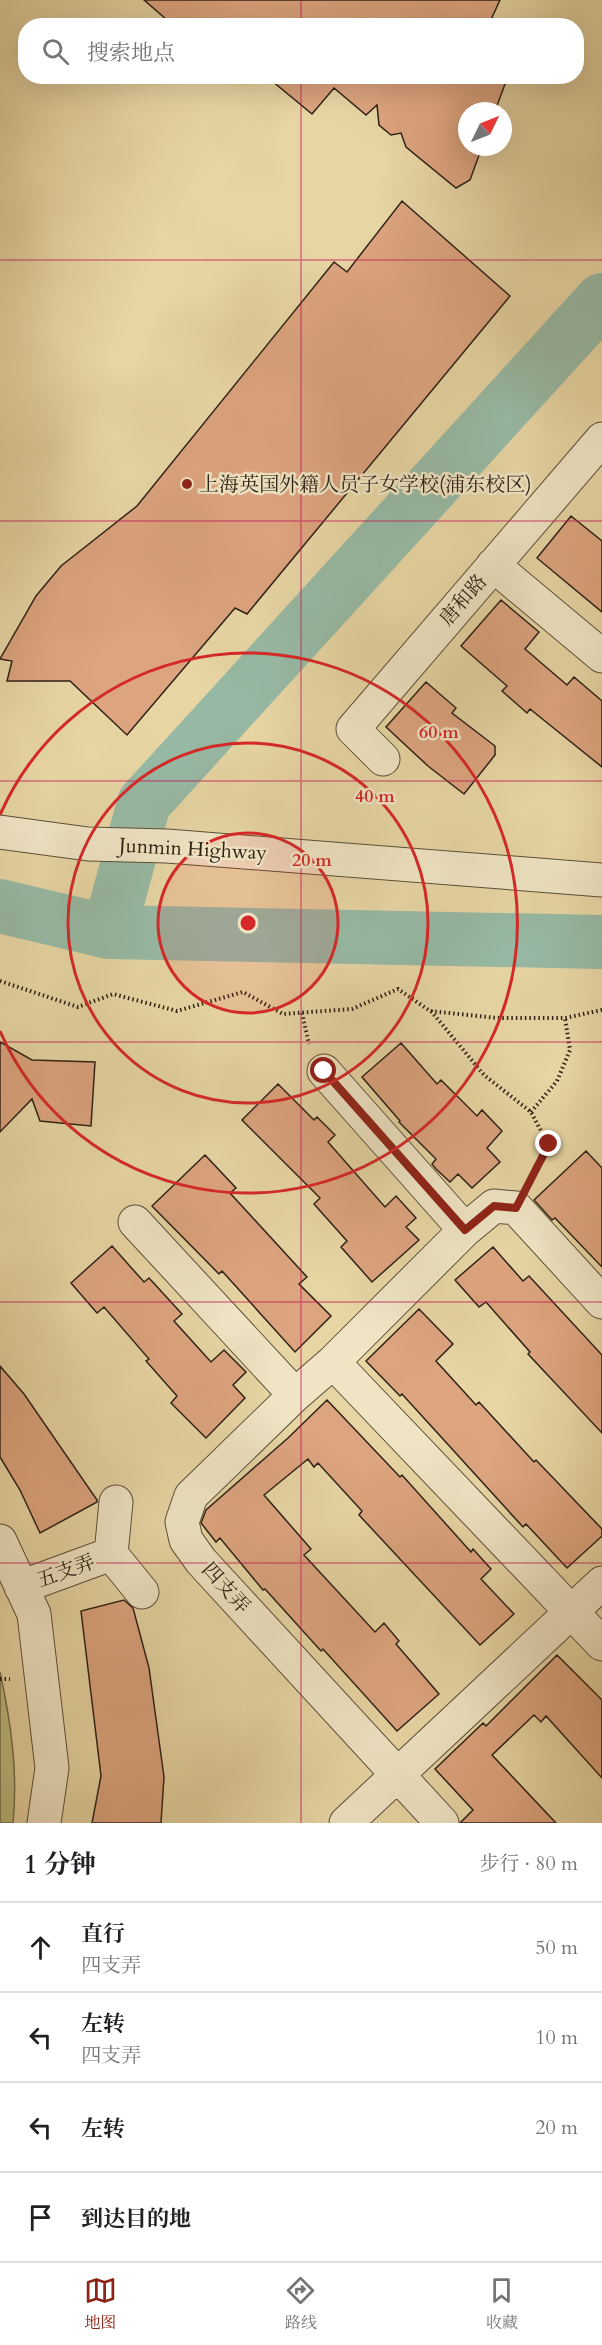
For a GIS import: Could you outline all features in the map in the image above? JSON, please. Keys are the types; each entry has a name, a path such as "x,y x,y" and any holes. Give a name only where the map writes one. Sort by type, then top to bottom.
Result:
{"street":[{"name":"唐和路","path":"383,759 352,729 602,439"},
{"path":"494,565 602,656"},
{"name":"Junmin Highway","path":"0,832 88,844 167,846 602,879"},
{"path":"324,1071 465,1230"},
{"name":"四支弄","path":"442,1823 201,1561 186,1540 182,1522 191,1496 295,1395 333,1362 465,1230 494,1206 516,1208"},
{"path":"516,1208 602,1302"},
{"path":"135,1222 295,1395"},
{"path":"333,1362 602,1644"},
{"name":"五支弄","path":"116,1502 111,1554 142,1593"},
{"path":"0,1541 33,1614 52,1768 44,1823"},
{"name":"五支弄","path":"21,1587 111,1554"},
{"path":"346,1823 602,1583"}],"path":[{"path":"0,981 78,1007 113,994 177,1011 243,992 283,1014 352,1009 398,989 430,1011 484,1074 531,1112 549,1144 516,1208"},
{"path":"430,1011 497,1018 565,1018 602,1010"},
{"path":"531,1112 557,1081 570,1050 565,1018"}],"shaded area":[{"path":"0,1672 12,1747 15,1785 13,1823 0,1823"}],"building":[{"path":"144,0 500,0 492,18 165,18"},
{"path":"276,84 505,84 498,102 458,102 458,156 479,156 470,180 456,188 406,147 401,133 391,135 379,125 377,105 366,115 334,88 312,114"},
{"path":"402,201 510,296 247,614 235,608 127,735 70,681 7,681 12,661 0,659 36,596 61,566 137,506 334,262 347,272"},
{"path":"571,516 602,541 602,612 537,558"},
{"path":"501,600 539,632 525,649 567,685 574,677 602,701 602,767 530,709 527,713 502,691 507,686 461,646"},
{"path":"426,682 456,708 452,713 495,746 495,755 464,794 428,766 386,727"},
{"path":"0,1042 32,1060 95,1062 91,1126 40,1121 32,1099 0,1132"},
{"path":"401,1043 437,1084 441,1080 477,1116 482,1110 502,1131 487,1148 500,1162 472,1188 458,1174 450,1182 436,1169 432,1164 436,1159 399,1122 362,1077"},
{"path":"278,1084 314,1120 317,1117 335,1135 328,1142 385,1207 396,1196 416,1218 406,1227 419,1240 372,1282 341,1247 347,1241 314,1204 320,1198 242,1120"},
{"path":"586,1151 602,1168 602,1267 555,1218 552,1220 534,1200"},
{"path":"205,1155 236,1188 230,1193 307,1277 299,1284 331,1316 295,1352 222,1271 219,1274 152,1206"},
{"path":"112,1246 144,1282 149,1278 182,1314 174,1321 211,1362 224,1350 246,1372 233,1385 245,1398 206,1438 171,1403 177,1396 146,1361 149,1359 104,1307 97,1313 71,1283"},
{"path":"493,1247 523,1281 529,1276 602,1355 602,1433 528,1354 530,1352 486,1302 479,1307 455,1280"},
{"path":"419,1309 453,1344 436,1361 476,1405 479,1402 534,1462 536,1460 602,1529 602,1536 567,1568 526,1524 523,1527 402,1394 400,1396 366,1361"},
{"path":"0,1366 24,1394 97,1500 40,1533 20,1490 0,1457"},
{"path":"327,1400 400,1477 402,1475 471,1552 473,1549 491,1569 481,1579 514,1614 480,1645 359,1515 362,1511 318,1463 314,1467 308,1459 264,1495 311,1549 304,1555 375,1632 384,1623 399,1641 396,1644 439,1694 397,1731 323,1649 321,1651 265,1589 263,1590 220,1538 216,1542 201,1523 206,1510 288,1438"},
{"path":"124,1600 133,1608 149,1668 164,1777 161,1823 92,1823 101,1776 81,1611"},
{"path":"557,1655 602,1700 602,1778 546,1716 541,1722 534,1715 492,1755 556,1823 460,1823 473,1810 435,1769 483,1723 486,1726"}],"waterway":[{"path":"109,932 144,803 602,300"},
{"path":"0,906 109,932 602,942"}],"place":[{"name":"上海英国外籍人员子女学校(浦东校区)","path":"187,484"}],"route":[{"path":"324,1071 465,1230 494,1206 516,1208 549,1144"}]}
